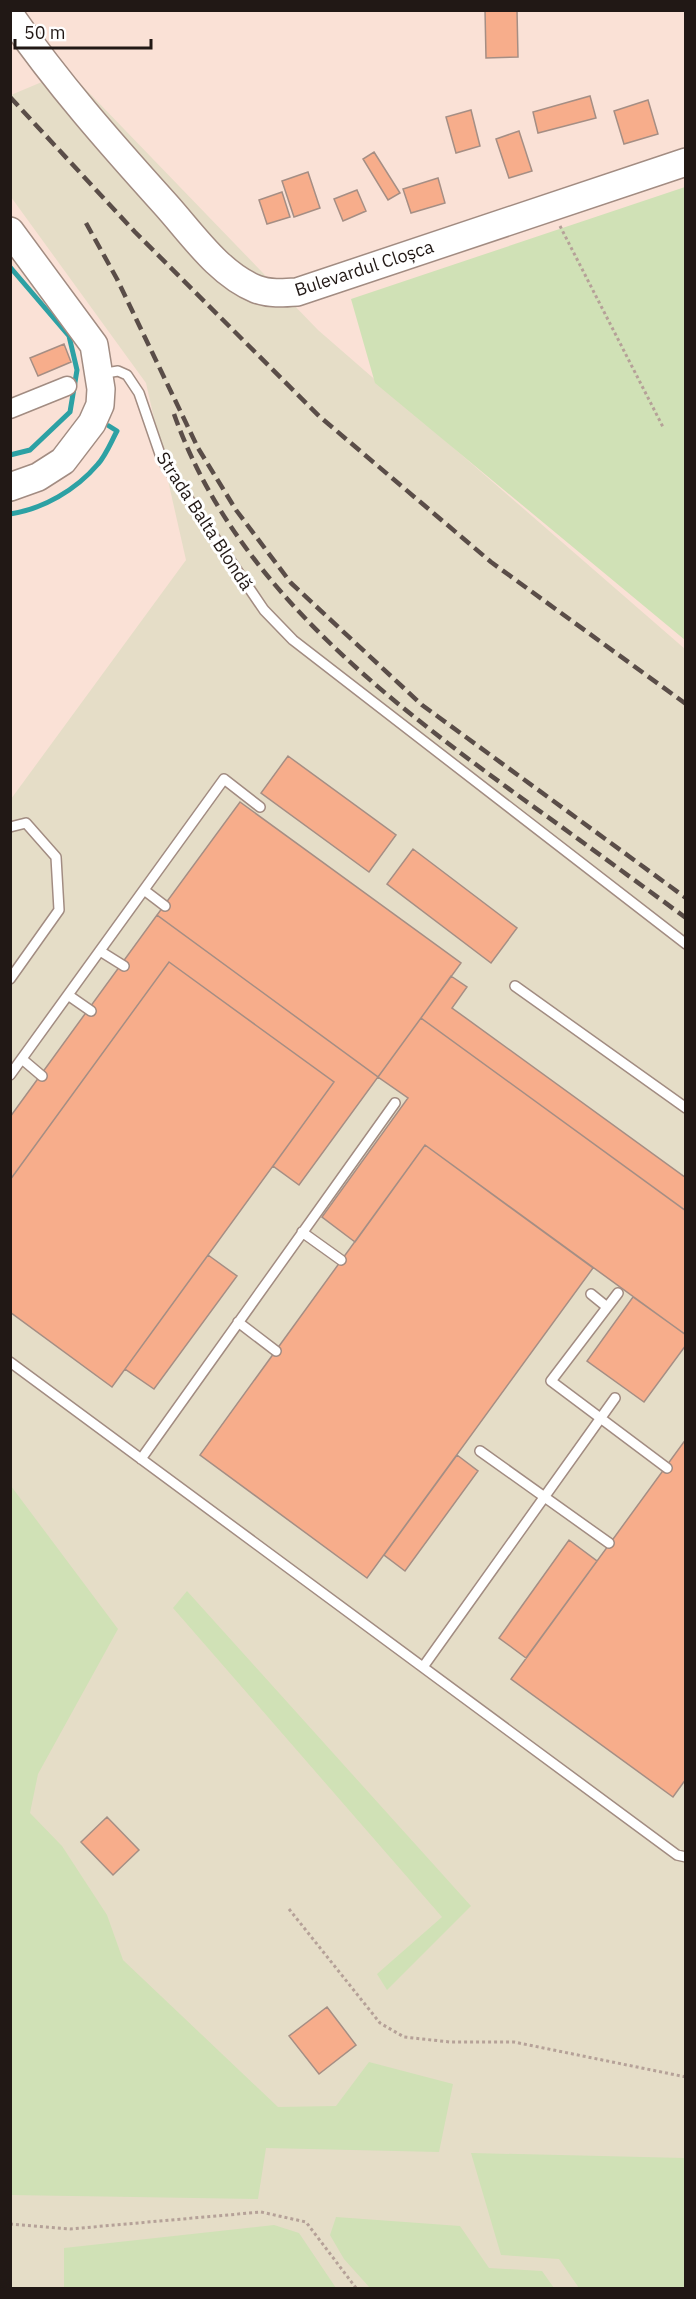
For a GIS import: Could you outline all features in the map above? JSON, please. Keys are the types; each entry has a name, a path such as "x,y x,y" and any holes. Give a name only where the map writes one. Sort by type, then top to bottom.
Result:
{"main road":[{"name":"Bulevardul Cloșca","path":"10,15 90,121 201,244 239,278 256,288 275,293 297,292 686,162"},
{"path":"10,231 94,345 100,374 100,405 81,440 63,460 38,477 10,487"}],"street":[{"path":"10,409 67,386"}],"lane":[{"name":"Strada Balta Blondă","path":"100,374 118,371 127,375 139,393 162,460 264,610 293,640 686,944"},
{"path":"10,1075 224,779 260,807"},
{"path":"10,827 26,824 56,857 59,910 10,979"},
{"path":"144,890 165,906"},
{"path":"100,951 124,966"},
{"path":"515,986 686,1108"},
{"path":"68,995 91,1011"},
{"path":"22,1059 42,1076"},
{"path":"141,1459 395,1103"},
{"path":"303,1232 341,1260"},
{"path":"618,1293 551,1381 667,1468"},
{"path":"591,1294 607,1307"},
{"path":"238,1322 276,1352"},
{"path":"10,1362 677,1855 686,1857"},
{"path":"423,1667 615,1398"},
{"path":"480,1451 609,1543"}],"path":[{"path":"569,244 663,427"},
{"path":"289,1909 380,2023 404,2037 450,2042 514,2042 686,2077"},
{"path":"10,2224 70,2229 261,2212 306,2222 356,2289"}],"shaded area":[{"path":"68,71 318,330 685,649 686,2288 11,2288 11,799 186,560 146,383 11,197 11,95"}],"green space":[{"path":"686,187 685,640 375,383 351,299"},
{"path":"11,1486 118,1629 38,1774 30,1813 62,1846 107,1915 123,1960 278,2107 336,2106 369,2062 453,2084 439,2152 266,2148 258,2199 11,2195"},
{"path":"187,1591 471,1906 387,1990 377,1974 442,1917 173,1608"},
{"path":"471,2153 685,2158 685,2288 579,2288 559,2259 501,2255"},
{"path":"336,2217 460,2226 489,2268 542,2271 554,2288 370,2288 344,2259 330,2235"},
{"path":"274,2225 299,2233 336,2288 64,2288 64,2248"}],"building":[{"path":"485,10 517,10 518,57 486,58"},
{"path":"590,96 596,118 538,133 533,112"},
{"path":"648,100 658,134 624,144 614,111"},
{"path":"471,110 480,146 456,153 446,117"},
{"path":"519,131 532,171 509,178 496,139"},
{"path":"374,152 400,193 388,200 363,159"},
{"path":"308,172 320,208 294,217 282,181"},
{"path":"438,178 445,203 411,213 403,189"},
{"path":"357,190 366,211 343,221 334,199"},
{"path":"282,192 290,217 267,224 259,200"},
{"path":"64,344 71,362 38,376 30,358"},
{"path":"288,756 396,835 369,872 261,793"},
{"path":"240,802 461,963 378,1077 157,915"},
{"path":"413,849 517,928 491,963 387,884"},
{"path":"157,915 378,1077 299,1185 273,1166 334,1082 169,962 10,1180 10,1117"},
{"path":"169,962 334,1082 112,1387 10,1312 10,1180"},
{"path":"451,976 467,987 452,1008 686,1178 686,1211 421,1018"},
{"path":"421,1018 686,1211 686,1335 425,1145 355,1242 322,1217 408,1098 378,1077"},
{"path":"425,1145 593,1268 367,1578 200,1455"},
{"path":"208,1255 237,1276 154,1389 125,1369"},
{"path":"633,1297 686,1335 686,1345 644,1402 587,1361"},
{"path":"686,1439 686,1779 673,1797 511,1679"},
{"path":"457,1455 478,1471 405,1571 384,1555"},
{"path":"569,1540 597,1561 526,1658 499,1638"},
{"path":"107,1817 139,1850 113,1875 81,1842"},
{"path":"327,2007 356,2045 319,2074 289,2036"}],"waterway":[{"path":"10,267 69,336 77,370 70,412 30,450 10,455"},
{"path":"10,514 47,503 80,482 104,457 117,431 109,426"}],"railway":[{"path":"10,97 135,232 319,416 491,562 686,704"},
{"path":"86,223 117,279 198,448 236,510 291,583 422,705 686,898"},
{"path":"174,414 200,474 233,530 272,581 316,629 363,674 464,756 686,918"}]}
